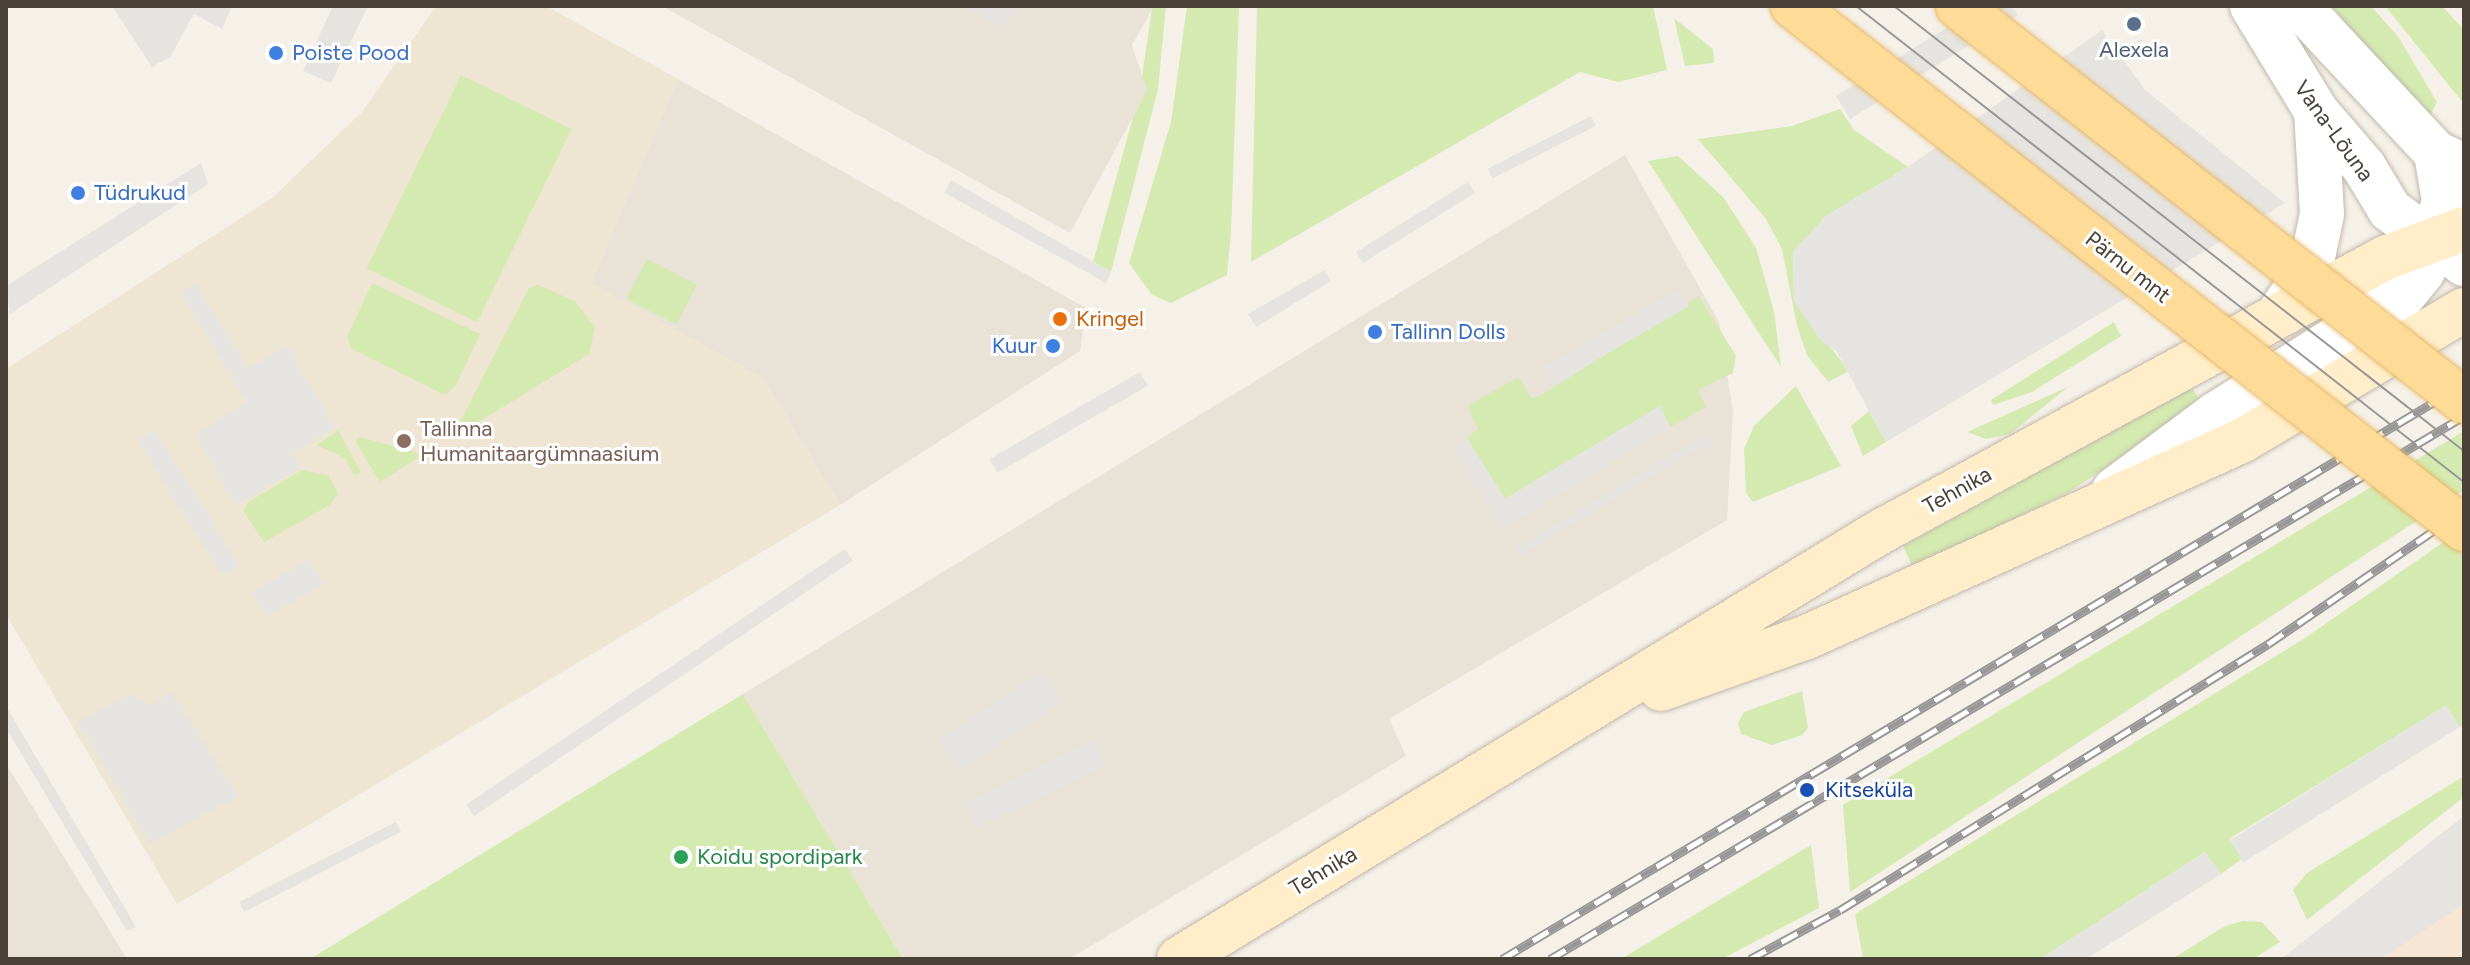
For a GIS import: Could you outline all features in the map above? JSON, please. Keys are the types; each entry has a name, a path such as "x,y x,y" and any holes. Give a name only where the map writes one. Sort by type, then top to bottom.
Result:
{"main road":[{"name":"Pärnu mnt","path":"1793,6 2464,529"},
{"path":"1958,6 2464,401"},
{"name":"Tehnika","path":"1179,959 1880,532 2385,258 2453,245"},
{"name":"Tehnika","path":"1467,784 1681,680 1807,637 2243,440 2464,310"}],"street":[{"name":"Vana-Lõuna","path":"2252,6 2316,111 2364,167 2390,210 2453,245"},
{"path":"2084,512 2216,414 2403,296 2423,271 2453,245 2444,201 2450,160 2299,6"},
{"path":"2274,319 2311,267 2322,214 2316,111"}],"shaded area":[{"path":"112,6 232,6 222,29 194,14 170,57 152,67"},
{"path":"333,6 368,6 331,83 303,71"},
{"name":"Tallinna Humanitaargümnaasium","path":"436,6 546,6 678,79 592,283 763,378 840,505 177,904 6,614 6,369 272,198 362,112"},
{"path":"662,6 1154,6 1132,45 1147,91 1070,233"},
{"path":"964,6 1016,6 1004,28"},
{"path":"1982,6 2012,6 2018,15 1850,119 1836,96"},
{"path":"2102,30 2145,90 2285,203 1886,442 1837,352 1821,341 1794,301 1793,251 1826,216 1908,167"},
{"path":"678,79 1086,308 1080,351 840,505 763,378 591,283"},
{"path":"1591,116 1596,126 1493,178 1488,169"},
{"path":"1625,155 1719,322 1733,412 1727,520 1389,719 1406,756 1069,959 903,959 743,694"},
{"path":"201,163 208,184 10,314 6,286"},
{"path":"951,180 1111,272 1106,283 945,193"},
{"path":"1468,182 1475,193 1363,263 1356,252"},
{"path":"1325,270 1331,281 1256,327 1248,314"},
{"path":"196,283 248,369 287,345 335,428 292,453 301,468 236,505 195,435 247,402 181,293"},
{"path":"1679,289 1689,306 1553,385 1543,368"},
{"path":"1140,372 1148,386 997,473 989,459"},
{"path":"1660,406 1670,427 1503,529 1453,448 1467,438 1505,499"},
{"path":"155,430 240,566 223,576 138,441"},
{"path":"1707,433 1713,444 1702,451 1699,448 1520,556 1515,549"},
{"path":"845,549 853,561 474,816 466,805"},
{"path":"308,559 323,584 267,617 252,592"},
{"path":"1042,671 1063,702 960,771 939,740"},
{"path":"171,692 239,796 150,844 78,722 130,694 151,706"},
{"path":"2446,705 2460,727 2244,862 2230,840"},
{"path":"6,706 136,927 127,931 6,728"},
{"path":"1093,740 1105,765 977,828 964,803"},
{"path":"6,764 118,944 127,959 6,959"},
{"path":"2464,816 2464,904 2381,959 2281,959"},
{"path":"396,822 401,832 244,912 239,902"},
{"path":"2205,852 2221,874 2086,959 2040,959"},
{"path":"2464,903 2464,959 2373,959"}],"green space":[{"path":"1166,6 1158,89 1111,272 1093,262 1133,117 1147,91 1142,77 1152,8"},
{"path":"1187,6 1239,6 1231,233 1227,275 1171,303 1152,295 1129,263 1171,122"},
{"path":"1257,6 1653,6 1667,70 1618,82 1580,72 1251,262"},
{"path":"2332,6 2371,6 2399,38 2437,102 2426,124"},
{"path":"2385,6 2442,6 2464,30 2464,104"},
{"path":"1674,18 1713,49 1714,63 1685,66"},
{"path":"461,75 572,129 477,322 367,268"},
{"path":"1840,109 1854,130 1908,167 1826,216 1793,252 1794,301 1849,371 1828,382 1807,355 1797,326 1782,249 1766,219 1698,139 1792,126"},
{"path":"1678,156 1724,198 1756,248 1774,311 1781,367 1648,161"},
{"path":"647,259 697,284 676,325 627,299"},
{"path":"372,283 480,334 456,385 445,395 352,349 347,337"},
{"path":"538,285 575,301 595,327 589,354 451,439 529,288"},
{"path":"1699,296 1736,356 1733,373 1698,390 1706,407 1670,427 1660,406 1504,499 1467,438 1478,429 1468,406 1518,377 1532,399 1543,394"},
{"path":"2114,322 2121,336 2032,392 1993,405 1991,400"},
{"path":"1796,386 1841,466 1753,502 1746,493 1744,449 1754,426"},
{"path":"2068,387 2010,434 1986,439 1967,432"},
{"path":"2192,388 2202,404 2069,492 1913,568 1903,546"},
{"path":"1869,411 1886,442 1863,456 1851,426"},
{"path":"338,430 361,473 354,475 345,458 317,445"},
{"path":"2464,431 2464,490 1850,892 1843,805"},
{"path":"359,437 416,452 418,458 380,482 356,442"},
{"path":"302,470 328,475 338,494 330,505 264,542 244,512 247,503"},
{"path":"2464,528 2464,725 2460,727 2445,706 2229,839 2242,859 2221,874 2205,852 2040,959 1863,959 1855,914 2302,640"},
{"path":"1802,691 1808,728 1802,735 1772,745 1741,734 1738,723 1744,712"},
{"path":"743,694 903,959 310,959"},
{"path":"2464,776 2464,797 2307,920 2293,890 2307,873"},
{"path":"1811,845 1819,908 1722,959 1621,959"},
{"path":"2243,921 2262,922 2280,942 2253,959 2172,959 2225,926"}],"tram line":[{"path":"1856,6 2464,482"},
{"path":"1894,6 2464,451"}],"railway":[{"path":"1502,959 2464,384"},
{"path":"1550,959 2464,416"},
{"path":"1750,959 1840,910 2268,644 2464,510"}],"place":[{"name":"Alexela","path":"2134,24"},
{"name":"Poiste Pood","path":"276,53"},
{"name":"Tüdrukud","path":"78,193"},
{"name":"Kringel","path":"1060,319"},
{"name":"Tallinn Dolls","path":"1375,332"},
{"name":"Kuur","path":"1053,346"},
{"name":"Tallinna Humanitaargümnaasium","path":"404,441"},
{"name":"Kitseküla","path":"1807,790"},
{"name":"Koidu spordipark","path":"681,857"}]}
